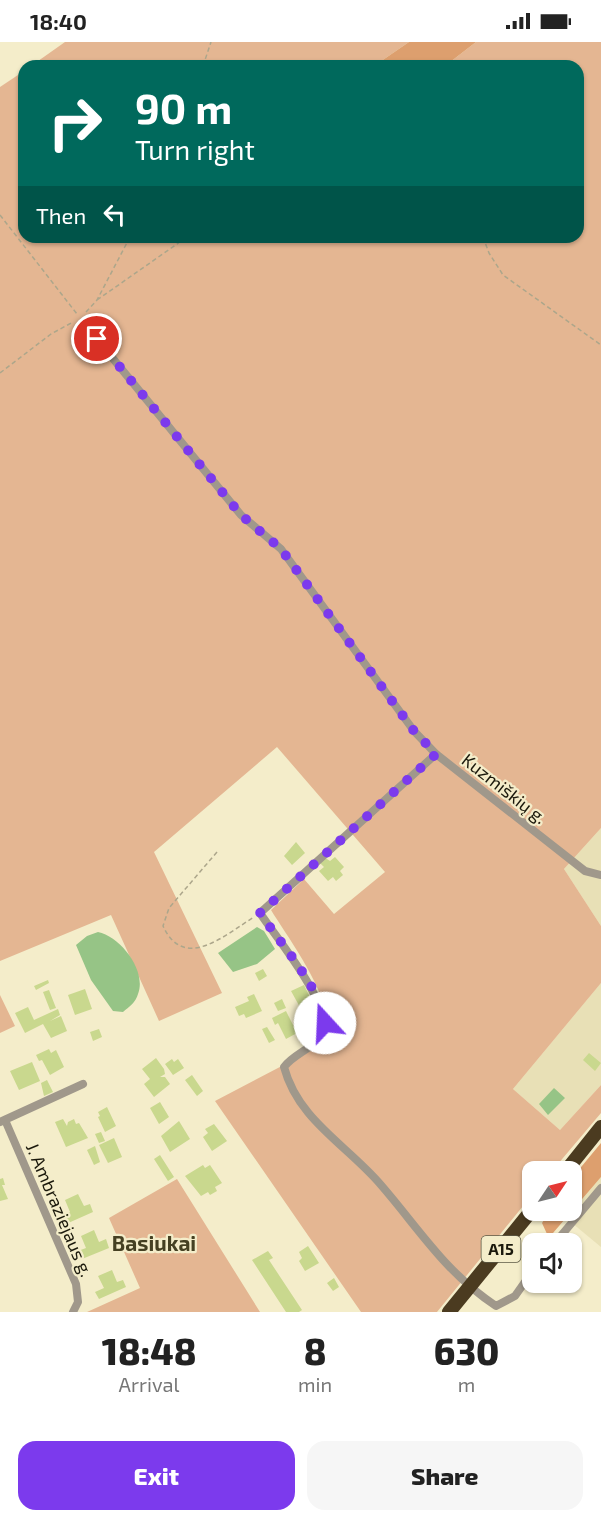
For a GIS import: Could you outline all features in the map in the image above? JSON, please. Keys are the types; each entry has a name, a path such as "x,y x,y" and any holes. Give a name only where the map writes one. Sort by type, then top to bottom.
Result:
{"highway":[{"path":"574,1161 601,1127"},
{"name":"A15","path":"449,1312 523,1221"}],"street":[{"name":"Kuzmiškių g.","path":"83,322 241,515 281,549 414,731 436,754 585,870 601,875"},
{"path":"436,754 260,913 311,987 323,1013 323,1032 316,1042 284,1067 302,1105 333,1141 364,1166 445,1264 469,1288 496,1306 514,1296 522,1285"},
{"path":"2,1121 83,1084"},
{"name":"J. Ambraziejaus g.","path":"2,1121 76,1284 78,1302 73,1312"},
{"path":"563,1233 601,1188"}],"path":[{"path":"205,60 212,42"},
{"path":"0,215 18,238"},
{"path":"22,243 83,322"},
{"path":"97,300 127,243"},
{"path":"83,322 86,312 97,300 178,243"},
{"path":"485,243 503,275 601,345"},
{"path":"0,373 51,334 76,321 83,322"},
{"path":"217,852 169,908 163,926 168,939 178,946 192,950 211,944 260,913"}],"shaded area":[{"path":"65,42 409,42 383,60 40,60"},
{"path":"409,42 476,42 453,60 383,60"},
{"path":"476,42 601,42 601,828 564,869 601,926 601,983 513,1089 560,1130 601,1085 601,1113 560,1161 522,1161 522,1207 437,1312 361,1312 215,1101 322,1045 327,1031 326,1014 312,976 271,910 304,879 334,914 385,872 277,747 154,852 222,993 159,1021 111,915 0,961 0,87 18,75 18,243 584,243 584,60 453,60"},
{"path":"601,828 601,926 564,869"},
{"path":"257,927 264,931 275,949 257,964 233,972 218,953"},
{"path":"98,932 107,935 123,948 130,956 139,975 140,985 137,997 123,1012 113,1011 91,980 76,945 87,936"},
{"path":"601,983 601,1085 560,1130 513,1089"},
{"path":"0,995 15,1026 0,1033"},
{"path":"554,1088 565,1098 548,1115 539,1104"},
{"path":"601,1143 601,1177 582,1199 582,1166"},
{"path":"601,1177 601,1247 570,1221 582,1221 582,1199"},
{"path":"177,1179 260,1312 87,1312 140,1288 109,1218"},
{"path":"543,1221 563,1221 553,1233 547,1233 542,1223"}],"building":[{"path":"296,842 305,853 292,865 284,856"},
{"path":"324,857 330,861 335,857 344,867 340,871 343,875 336,881 333,877 328,881 319,871 324,867 319,862"},
{"path":"263,969 267,976 259,981 255,973"},
{"path":"48,980 49,983 36,990 34,986"},
{"path":"304,985 313,1003 301,1009 291,991"},
{"path":"85,989 92,1009 75,1015 68,995"},
{"path":"49,990 56,1008 50,1010 43,992"},
{"path":"254,994 262,1011 246,1018 244,1014 239,1016 235,1007 249,1001 247,997"},
{"path":"282,999 286,1008 278,1011 274,1003"},
{"path":"28,1007 34,1020 58,1009 60,1015 50,1021 61,1016 67,1031 51,1038 43,1024 25,1033 15,1013"},
{"path":"286,1011 297,1033 286,1039 278,1023 275,1025 272,1018"},
{"path":"267,1027 275,1040 269,1043 262,1029"},
{"path":"99,1029 102,1037 93,1041 90,1032"},
{"path":"49,1049 51,1053 56,1050 64,1067 50,1075 42,1060 39,1061 36,1055"},
{"path":"589,1053 601,1063 595,1071 583,1060"},
{"path":"156,1058 164,1069 165,1074 160,1077 165,1077 170,1084 154,1097 144,1084 150,1079 142,1069"},
{"path":"172,1059 174,1062 178,1059 184,1068 173,1075 165,1064"},
{"path":"32,1062 40,1081 19,1090 10,1071"},
{"path":"192,1075 203,1091 197,1096 185,1080"},
{"path":"47,1080 53,1092 44,1096 41,1083"},
{"path":"160,1102 169,1117 159,1124 150,1108"},
{"path":"107,1107 116,1126 105,1132 98,1112"},
{"path":"63,1119 67,1126 68,1122 74,1119 88,1138 66,1147 55,1122"},
{"path":"179,1121 190,1139 170,1152 161,1136"},
{"path":"214,1124 227,1141 212,1151 203,1137 208,1133 205,1129"},
{"path":"101,1132 105,1141 99,1143 95,1134"},
{"path":"114,1138 122,1157 108,1163 99,1145"},
{"path":"95,1146 100,1162 94,1165 87,1150"},
{"path":"160,1155 174,1177 168,1181 154,1159"},
{"path":"203,1165 205,1168 210,1165 222,1183 215,1187 217,1191 201,1196 185,1176"},
{"path":"3,1178 5,1185 2,1185 8,1199 0,1201 0,1179"},
{"path":"78,1194 84,1206 90,1204 93,1212 66,1224 62,1216 70,1212 65,1200"},
{"path":"94,1230 99,1242 106,1239 109,1248 82,1259 78,1251 86,1248 81,1236"},
{"path":"308,1246 319,1263 305,1271 299,1261 302,1258 299,1252"},
{"path":"268,1251 273,1258 269,1260 302,1310 299,1312 286,1312 252,1260"},
{"path":"112,1270 117,1282 123,1280 126,1287 99,1299 95,1292 104,1288 98,1276"},
{"path":"334,1278 339,1287 333,1291 327,1283"}],"district":[{"name":"Basiukai","path":"154,1244"}],"route":[{"path":"97,339 241,515 281,549 414,731 436,754 260,913 311,987 325,1023"}]}
